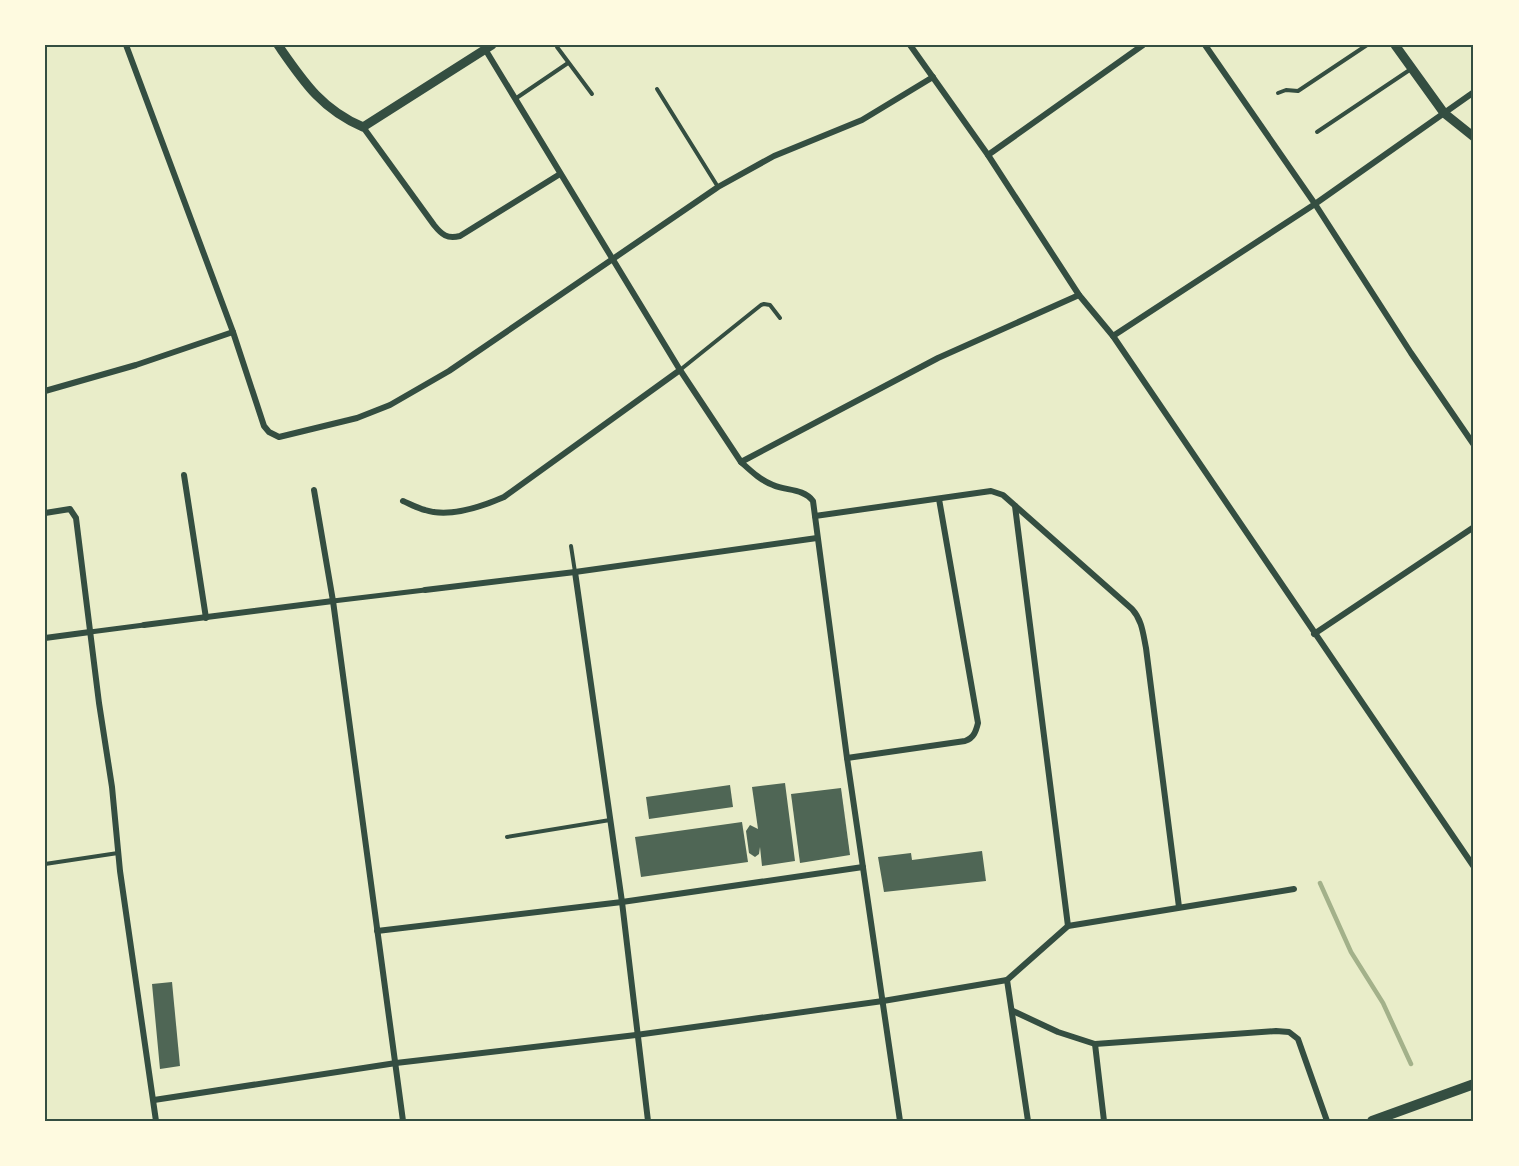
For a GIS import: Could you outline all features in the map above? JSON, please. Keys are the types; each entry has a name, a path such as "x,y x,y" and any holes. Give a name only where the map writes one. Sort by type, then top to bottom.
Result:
{"main road":[{"path":"1372,1121 1474,1084"}],"street":[{"path":"126,45 233,332 264,426 274,435 286,437 357,418 390,405 449,371 718,187 774,156 862,120 933,77"},
{"path":"278,45 301,78 329,109 363,128 443,235 451,238 460,236 560,174"},
{"path":"911,45 988,155 1079,295 1113,336 1474,867"},
{"path":"988,155 1143,45"},
{"path":"1205,45 1316,204 1411,353 1474,445"},
{"path":"1395,45 1444,112 1474,137"},
{"path":"363,128 488,47 515,99 560,174 680,369 741,462 753,474 775,486 808,495 813,501 847,758 900,1121"},
{"path":"1113,336 1316,204 1474,93"},
{"path":"741,462 938,358 1079,295"},
{"path":"45,391 136,365 233,332"},
{"path":"403,501 426,511 445,512 484,506 504,498 680,369"},
{"path":"184,475 206,618"},
{"path":"315,490 333,601 403,1121"},
{"path":"815,516 991,491 1003,495 1138,616 1146,648 1179,906"},
{"path":"847,758 965,741 970,739 976,729 978,723 939,499"},
{"path":"1014,506 1068,926"},
{"path":"45,513 66,509 74,513 76,518 112,787 118,853 156,1121"},
{"path":"1314,634 1474,527"},
{"path":"45,638 575,572 817,538"},
{"path":"575,572 622,902 648,1121"},
{"path":"377,931 622,902 863,867"},
{"path":"154,1100 396,1063 636,1035 883,1001 1007,980 1068,926 1293,889"},
{"path":"1007,980 1028,1121"},
{"path":"1013,1011 1058,1032 1095,1044 1276,1031 1289,1032 1298,1039 1327,1121"},
{"path":"1095,1044 1104,1121"}],"lane":[{"path":"1278,93 1286,90 1298,91 1367,45"},
{"path":"557,47 592,94"},
{"path":"515,99 568,63"},
{"path":"1317,132 1412,68"},
{"path":"657,89 718,187"},
{"path":"680,369 764,304 770,305 780,318"},
{"path":"571,546 575,572"},
{"path":"507,837 610,820"},
{"path":"45,864 118,853"}],"building":[{"path":"785,783 795,861 762,866 760,847 759,854 755,857 749,853 746,831 750,825 758,829 752,787"},
{"path":"730,785 733,807 649,819 646,797"},
{"path":"841,788 850,855 800,863 791,794"},
{"path":"742,822 748,862 641,877 635,837"},
{"path":"982,851 986,881 884,892 878,857 911,853 912,860"},
{"path":"172,982 180,1066 160,1069 152,984"}],"waterway":[{"path":"1320,883 1351,952 1383,1003 1411,1064"}]}
